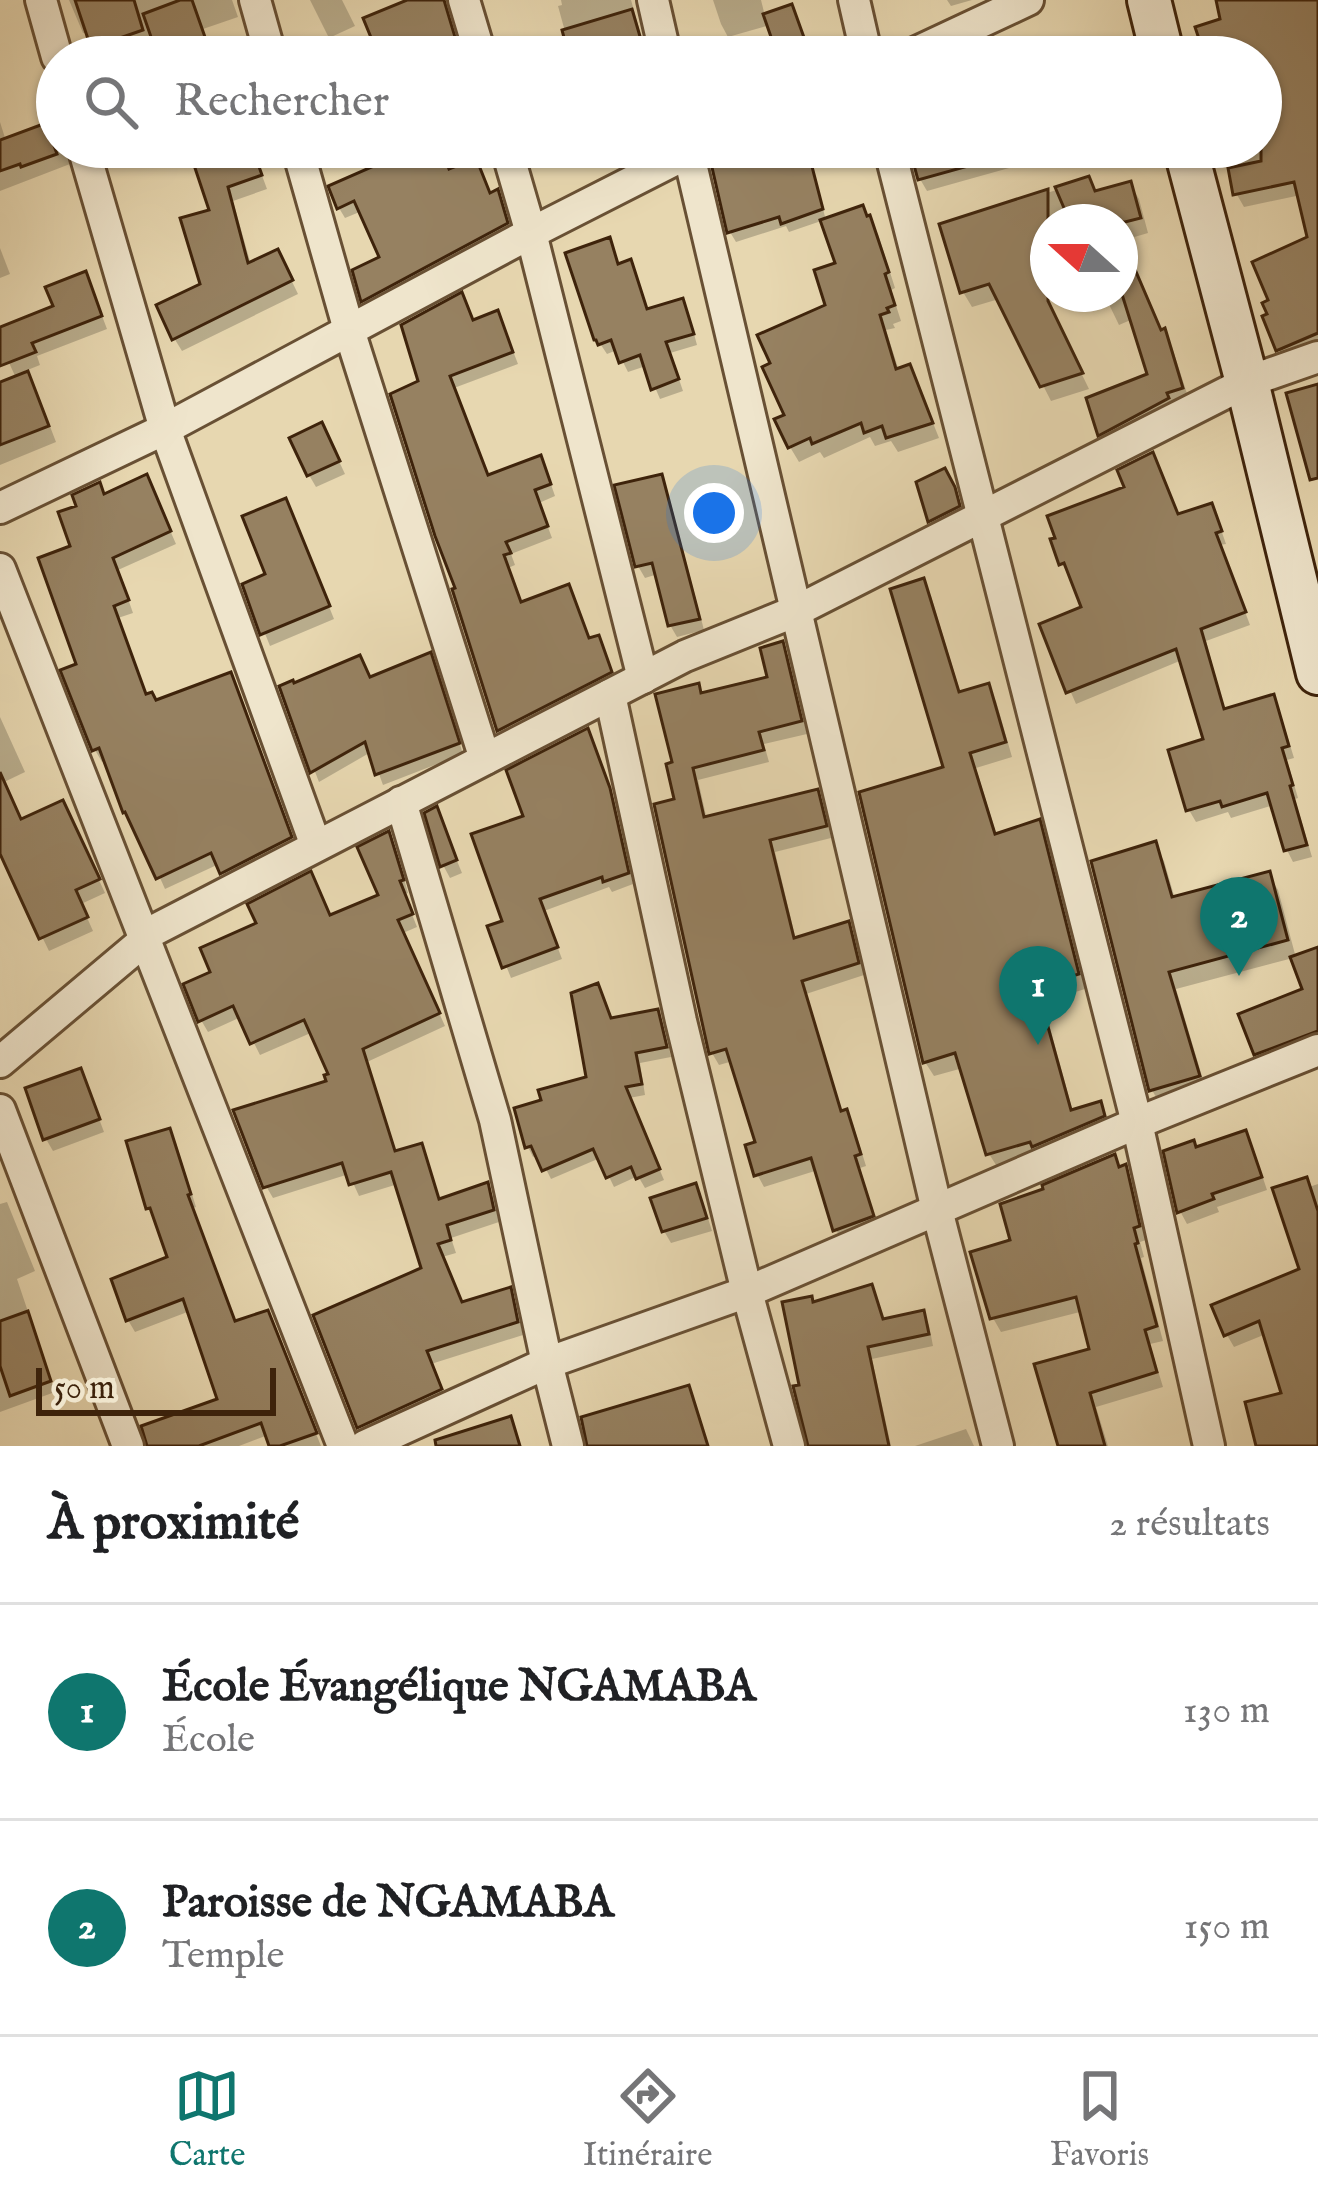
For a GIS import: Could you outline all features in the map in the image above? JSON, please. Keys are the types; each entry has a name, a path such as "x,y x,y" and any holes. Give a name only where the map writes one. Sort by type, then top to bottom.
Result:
{"street":[{"path":"40,0 51,36"},
{"path":"255,0 265,36"},
{"path":"464,0 475,36"},
{"path":"653,0 661,36"},
{"path":"854,0 862,36"},
{"path":"951,36 1028,0"},
{"path":"1149,0 1158,36"},
{"path":"89,168 165,429 316,846"},
{"path":"303,168 349,330 485,759"},
{"path":"512,168 643,678"},
{"path":"0,508 165,429 655,168"},
{"path":"695,168 937,1210 998,1446"},
{"path":"894,168 1137,1124 1209,1446"},
{"path":"1191,168 1318,673"},
{"path":"0,1063 144,938 685,656 796,611 1247,382 1318,357"},
{"path":"0,568 343,1446"},
{"path":"610,695 681,1021 789,1446"},
{"path":"401,802 495,1120 568,1446"},
{"path":"365,1446 547,1363 747,1292 1318,1050"},
{"path":"0,1110 128,1446"}],"building":[{"path":"75,0 134,0 143,30 126,36 87,36"},
{"path":"192,0 205,36 151,36 143,14"},
{"path":"407,0 444,0 455,36 370,36 363,18"},
{"path":"1216,0 1318,0 1318,333 1276,351 1262,316 1267,314 1262,303 1268,300 1252,262 1307,237 1294,182 1233,195 1228,168 1282,168 1282,36 1198,36 1195,27 1220,19"},
{"path":"792,4 803,36 771,36 763,14"},
{"path":"632,9 640,36 564,36 562,30"},
{"path":"36,127 36,162 0,171 0,140"},
{"path":"195,168 260,168 262,175 228,187 248,263 278,249 293,280 172,340 156,305 200,284 180,218 209,210"},
{"path":"369,168 480,168 490,193 498,189 508,223 361,302 352,270 379,257 354,201 337,209 328,186"},
{"path":"712,168 812,168 823,209 781,224 779,217 727,233"},
{"path":"915,168 961,168 918,180"},
{"path":"1089,176 1095,191 1131,181 1137,204 1062,204 1055,187"},
{"path":"1048,189 1048,204 1030,204 1030,312 1053,312 1083,373 1040,387 989,284 960,293 939,224"},
{"path":"863,205 889,272 885,274 895,305 880,315 896,369 910,364 933,423 886,438 882,426 864,433 861,423 812,444 810,438 788,448 774,419 784,415 762,367 770,363 757,335 825,305 814,270 835,263 820,220"},
{"path":"610,237 618,264 631,259 647,309 683,298 694,334 666,342 679,379 651,390 640,355 619,363 611,340 598,345 594,340 565,253"},
{"path":"86,271 102,316 32,343 36,352 0,366 0,327 53,306 45,287"},
{"path":"1138,276 1161,330 1165,328 1183,388 1098,436 1086,398 1147,374 1128,312 1138,312"},
{"path":"462,292 473,320 498,310 513,352 450,376 488,475 541,455 551,484 535,490 548,526 506,542 511,553 504,555 521,602 569,584 589,638 599,635 612,672 497,731 390,394 418,381 401,325"},
{"path":"28,371 49,426 0,445 0,382"},
{"path":"1318,384 1318,478 1310,480 1286,393"},
{"path":"322,422 340,461 307,476 289,438"},
{"path":"1153,452 1178,514 1212,503 1222,531 1216,533 1246,612 1201,629 1224,709 1274,694 1289,746 1282,748 1290,786 1307,845 1284,851 1267,793 1222,807 1220,801 1186,811 1168,750 1203,739 1176,649 1066,693 1039,624 1081,607 1064,563 1059,565 1047,516 1124,487 1117,470"},
{"path":"945,468 960,506 928,522 916,482"},
{"path":"147,474 171,531 113,558 129,600 114,606 146,694 152,692 156,700 231,672 292,837 220,874 211,853 156,879 123,813 99,748 92,751 60,670 76,664 38,558 70,546 58,512 76,506 72,495 100,482 104,494"},
{"path":"662,474 700,619 668,626 652,563 635,567 614,485"},
{"path":"286,498 330,606 260,635 242,584 265,574 242,516"},
{"path":"924,578 959,692 989,683 1006,742 970,753 995,834 1040,819 1079,974 1037,987 1071,1110 1101,1101 1105,1116 1032,1147 1030,1142 986,1155 955,1053 923,1063 859,792 943,767 890,589"},
{"path":"783,641 802,721 759,732 764,750 693,768 704,817 818,789 827,826 770,840 794,938 849,921 859,963 802,981 841,1111 847,1109 861,1154 855,1156 874,1216 833,1231 811,1158 754,1176 745,1145 755,1142 726,1049 709,1054 654,804 674,799 666,764 672,762 655,694 699,683 701,693 767,677 760,648"},
{"path":"431,652 460,743 375,775 365,742 310,773 279,686 360,655 370,677"},
{"path":"588,728 610,788 629,873 603,882 602,877 540,899 558,947 502,968 487,926 502,921 471,834 523,816 506,770"},
{"path":"0,772 21,819 63,800 100,879 76,890 88,917 39,939 0,854"},
{"path":"437,806 457,860 440,867 424,813"},
{"path":"389,831 413,914 398,920 440,1013 363,1049 395,1151 422,1143 439,1199 488,1182 494,1210 447,1225 451,1240 438,1244 462,1302 511,1287 518,1322 427,1351 442,1389 357,1428 313,1315 421,1268 391,1172 349,1185 342,1163 263,1188 233,1110 326,1081 328,1074 304,1020 250,1044 233,1006 198,1022 183,984 210,972 200,948 256,923 247,904 311,871 330,915 378,895 357,847"},
{"path":"1156,841 1172,897 1270,871 1288,940 1169,972 1200,1076 1149,1091 1091,861"},
{"path":"1318,947 1318,1031 1254,1055 1238,1014 1302,989 1290,957"},
{"path":"598,983 611,1018 658,1009 667,1047 636,1053 642,1084 626,1087 660,1169 636,1179 631,1167 606,1178 593,1149 542,1171 531,1146 525,1148 514,1108 541,1100 538,1090 586,1077 571,993"},
{"path":"81,1068 100,1119 43,1140 25,1088"},
{"path":"170,1128 188,1195 235,1321 268,1310 317,1433 269,1446 261,1423 199,1446 147,1446 141,1426 217,1399 183,1299 126,1321 111,1279 167,1257 150,1208 146,1209 126,1141"},
{"path":"1246,1130 1262,1177 1212,1194 1214,1199 1177,1213 1163,1151 1194,1140 1196,1147"},
{"path":"1115,1154 1119,1167 1126,1164 1140,1226 1134,1228 1135,1244 1157,1326 1145,1330 1157,1372 1090,1393 1105,1446 1058,1446 1034,1364 1089,1349 1076,1297 990,1319 970,1252 1010,1240 1000,1204"},
{"path":"1307,1177 1318,1211 1318,1446 1256,1446 1245,1402 1281,1393 1259,1321 1224,1336 1211,1305 1299,1269 1272,1188"},
{"path":"696,1183 707,1218 662,1232 650,1198"},
{"path":"872,1284 883,1319 924,1310 929,1334 868,1347 889,1446 808,1446 793,1386 799,1385 782,1302 812,1296 813,1302"},
{"path":"28,1311 51,1381 10,1396 0,1366 0,1321"},
{"path":"689,1385 708,1446 587,1446 581,1417"},
{"path":"511,1416 520,1446 436,1446 435,1440"}],"place":[{"name":"Paroisse de NGAMABA","path":"1239,976"},
{"name":"École Évangélique NGAMABA","path":"1038,1045"}]}
